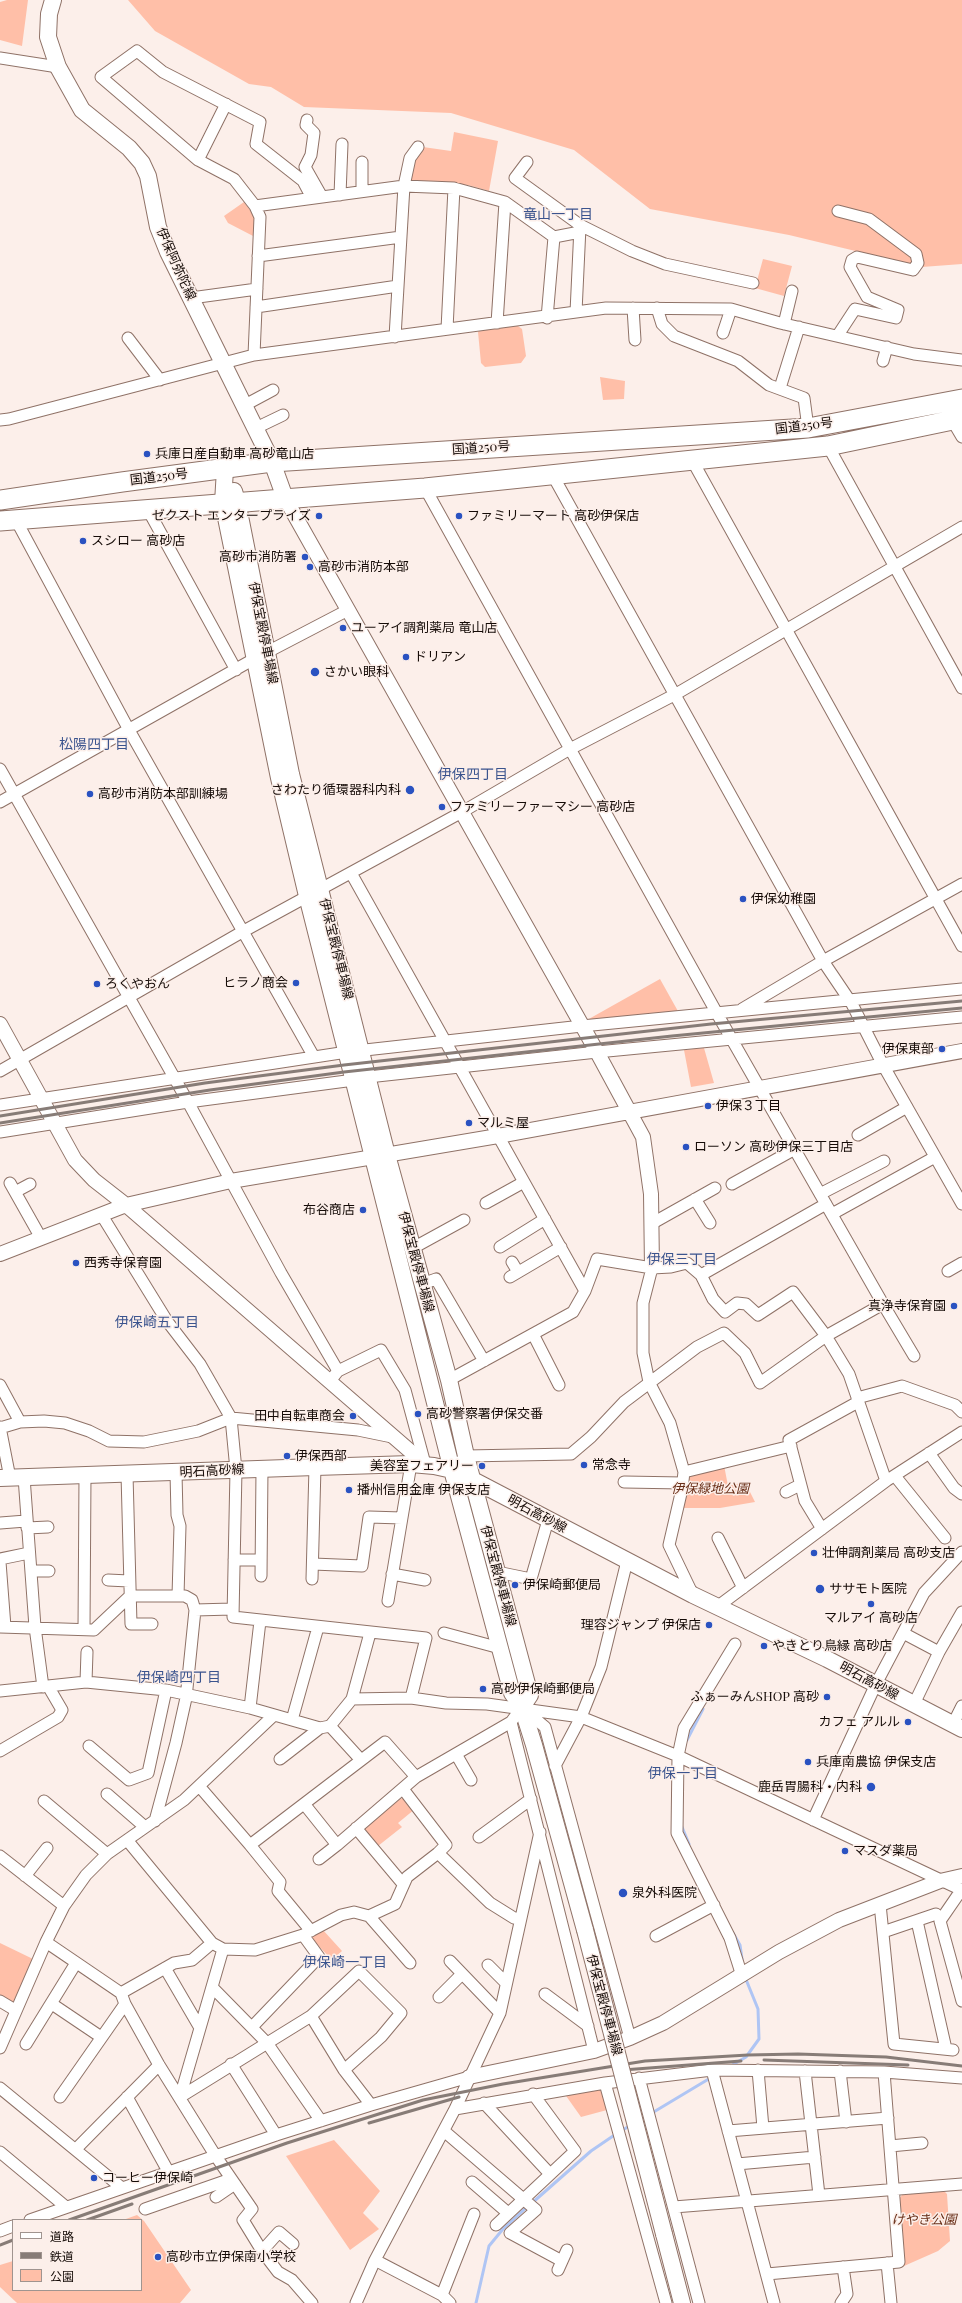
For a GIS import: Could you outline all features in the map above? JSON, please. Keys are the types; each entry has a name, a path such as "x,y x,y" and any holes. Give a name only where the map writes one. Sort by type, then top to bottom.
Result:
{"highway":[{"name":"国道250号","path":"0,500 272,462 808,428 962,399"},
{"name":"国道250号","path":"8,521 147,508 425,488 828,446 957,419"}],"main road":[{"name":"伊保阿弥陀線","path":"53,0 49,14 48,37 58,67 82,110 129,148 142,163 148,176 158,227 191,298 256,428 272,462 286,498"},
{"name":"伊保宝殿停車場線","path":"225,469 260,656 314,893 381,1156 452,1470 512,1693 522,1707 585,1930 682,2303"},
{"name":"伊保宝殿停車場線","path":"381,1156 413,1248 449,1380 466,1456 530,1695 522,1707"},
{"name":"明石高砂線","path":"11,1478 418,1464 452,1470 693,1595 876,1684 957,1726"}],"street":[{"path":"254,355 260,217 255,206 234,179 198,160 101,76 137,51 163,72 260,122 256,144 303,181 317,198"},
{"path":"0,58 58,67"},
{"path":"198,160 226,104"},
{"path":"307,120 306,125 314,133 311,155 306,167 317,198"},
{"path":"340,195 342,144"},
{"path":"395,336 404,186 410,158 418,147"},
{"path":"362,162 362,192"},
{"path":"527,162 514,178 580,229 665,264 753,283"},
{"path":"255,206 404,186 454,188 504,202 554,237"},
{"path":"447,329 454,188"},
{"path":"497,323 504,202"},
{"path":"838,211 868,218 916,254 918,263 913,270 857,257 852,260 850,267 867,297 898,310 896,318 855,309 838,335"},
{"path":"554,237 580,229"},
{"path":"576,312 580,229"},
{"path":"547,318 554,237"},
{"path":"258,256 401,238"},
{"path":"256,307 398,286"},
{"path":"191,298 257,289"},
{"path":"784,324 792,291"},
{"path":"0,420 9,419 225,364 254,355 447,329 547,318 606,308 731,309 784,324 838,335 914,354 962,360"},
{"path":"633,308 635,340"},
{"path":"657,308 662,324 674,336 738,361 769,385 804,398 808,428"},
{"path":"723,333 731,309"},
{"path":"780,388 799,327"},
{"path":"128,338 160,380"},
{"path":"883,361 887,347"},
{"path":"245,405 273,390"},
{"path":"256,428 283,415"},
{"path":"957,419 962,437"},
{"path":"828,446 962,688"},
{"path":"692,460 784,629 962,946"},
{"path":"552,474 676,694 823,961 850,1000 883,1065 935,1157 959,1190 962,1204"},
{"path":"425,488 717,1014 914,1356"},
{"path":"286,498 630,1111 643,1137 651,1194 652,1268 643,1303 643,1353 649,1382 670,1423 683,1478 669,1545 693,1595"},
{"path":"147,508 236,670"},
{"path":"8,521 129,730 314,1057"},
{"path":"0,1071 242,932 462,812 570,749 676,694 784,629 895,568 962,527"},
{"path":"0,802 260,656 348,610"},
{"path":"0,769 173,1078 188,1102 334,1376"},
{"path":"351,873 585,1291"},
{"path":"738,1012 823,961 962,884"},
{"path":"0,1105 354,1051 582,1026 962,989"},
{"path":"0,1132 54,1122 361,1078 597,1052 962,1017"},
{"path":"0,1024 77,1163 94,1180 334,1376 418,1464"},
{"path":"0,1254 126,1205 231,1181 498,1136 962,1051"},
{"path":"858,1135 907,1107"},
{"path":"732,1184 794,1150"},
{"path":"832,1214 935,1157"},
{"path":"701,1275 823,1199 869,1164 884,1161"},
{"path":"486,1203 524,1182"},
{"path":"30,1184 13,1188 42,1238"},
{"path":"651,1224 715,1188"},
{"path":"695,1199 710,1223"},
{"path":"101,1214 167,1321 200,1364 231,1418 236,1470 233,1617 426,1638 411,1698"},
{"path":"500,1247 545,1219"},
{"path":"413,1248 464,1220"},
{"path":"512,1262 514,1275 560,1247"},
{"path":"449,1380 573,1312 585,1291 597,1258 652,1268 671,1267 687,1263 701,1275 713,1299 725,1312 737,1303 746,1304 758,1315 793,1292 826,1336 849,1374 890,1479 945,1538"},
{"path":"948,1271 962,1263"},
{"path":"422,1284 436,1279 484,1361"},
{"path":"452,1470 466,1456 571,1454 591,1437 624,1402 649,1382 697,1347 724,1333 745,1353 760,1383 826,1336 883,1304"},
{"path":"533,1334 559,1384"},
{"path":"334,1376 381,1350 405,1390 418,1464 402,1518 388,1601"},
{"path":"0,1385 20,1422"},
{"path":"822,1529 804,1501 789,1440 858,1400 902,1386 955,1405 962,1412"},
{"path":"0,1751 58,1717 62,1710 45,1686 34,1627 27,1525 11,1478 0,1428 20,1422 44,1421 65,1423 90,1431 109,1441 144,1442 198,1431 231,1418 358,1430 392,1437"},
{"path":"717,1606 890,1479 962,1432"},
{"path":"624,1482 683,1478 791,1446"},
{"path":"929,1453 954,1488 962,1494"},
{"path":"312,1579 315,1467"},
{"path":"261,1576 262,1469"},
{"path":"176,1473 177,1515 180,1526 178,1596"},
{"path":"128,1474 131,1624 152,1624"},
{"path":"84,1629 85,1476"},
{"path":"786,1492 800,1485"},
{"path":"313,1564 362,1566 370,1517 402,1518"},
{"path":"497,1572 531,1579 548,1520"},
{"path":"0,1522 48,1527"},
{"path":"718,1538 743,1588"},
{"path":"813,1820 876,1684 924,1593 962,1552"},
{"path":"0,1559 29,1554"},
{"path":"234,1560 261,1560"},
{"path":"554,1766 581,1717 601,1668 627,1561"},
{"path":"0,1562 2,1627 94,1630 130,1596 185,1596 192,1600 195,1610 186,1694 176,1743 155,1821"},
{"path":"31,1571 50,1571"},
{"path":"392,1574 425,1580"},
{"path":"108,1580 129,1581"},
{"path":"195,1610 232,1609"},
{"path":"914,1704 939,1652 962,1612"},
{"path":"250,1708 260,1621"},
{"path":"292,1720 318,1627"},
{"path":"280,1759 325,1727 352,1698 370,1633"},
{"path":"444,1633 500,1648"},
{"path":"903,1633 939,1652"},
{"path":"736,1644 684,1728 678,1756 677,1833 730,1938 742,1976"},
{"path":"86,1682 87,1652"},
{"path":"0,1691 86,1682 166,1690 250,1708 273,1716 325,1727 361,1760"},
{"path":"89,1746 129,1780 148,1773 166,1690"},
{"path":"352,1698 411,1698 522,1707 581,1717 678,1756 940,1881 962,1889 940,1921 962,2002"},
{"path":"957,1726 962,1706"},
{"path":"319,1859 416,1777 511,1722 522,1707"},
{"path":"522,1707 545,1727 554,1766 630,2038"},
{"path":"0,2048 15,2010 46,1942 64,1906 86,1875 107,1854 155,1821 199,1786 273,1716"},
{"path":"511,1722 530,1799 540,1832 594,2051"},
{"path":"250,1845 305,1805 385,1742 416,1777"},
{"path":"456,1754 471,1780"},
{"path":"199,1786 280,1882 278,1891 307,1933 319,1958 252,2026"},
{"path":"127,1840 212,1943 223,1949 255,1950 307,1933 348,1913 369,1916 395,1904 407,1877 446,1845 403,1789"},
{"path":"107,1794 145,1827"},
{"path":"479,1837 530,1799"},
{"path":"44,1801 107,1854"},
{"path":"305,1805 337,1844"},
{"path":"356,1828 403,1884"},
{"path":"356,2303 375,2260 456,2109 500,2013 540,1832"},
{"path":"25,1876 48,1848"},
{"path":"438,1853 490,1903 514,1918 520,1919"},
{"path":"0,1856 64,1906"},
{"path":"33,2219 215,2155 371,2105 470,2077 594,2051 630,2038 663,2023 808,1936 880,1904 940,1881 962,1876"},
{"path":"880,1904 894,2044 949,2050 917,1921"},
{"path":"656,1936 714,1905"},
{"path":"883,1932 936,1914"},
{"path":"369,1916 410,1963"},
{"path":"46,1942 121,1993 125,2004 159,2065 214,2150 215,2155 252,2209 243,2220 262,2251 278,2272 292,2280 307,2301"},
{"path":"121,1993 174,1963 192,1960 212,1943"},
{"path":"180,2097 223,1949"},
{"path":"450,1961 500,2013"},
{"path":"26,2044 76,1963"},
{"path":"488,1965 506,1983"},
{"path":"165,1968 200,2028"},
{"path":"180,2097 231,2064 311,2016 359,1971 401,2013 381,2037 344,2070"},
{"path":"439,1997 462,1974"},
{"path":"212,1987 252,2026 267,2043 321,2121"},
{"path":"545,1994 588,2026"},
{"path":"0,2001 15,2010"},
{"path":"52,2004 101,2037"},
{"path":"60,2097 125,2004"},
{"path":"311,2016 344,2070 371,2105"},
{"path":"231,2064 276,2135"},
{"path":"76,2149 159,2065"},
{"path":"456,2109 533,2094 605,2083 712,2070 884,2072 962,2078"},
{"path":"712,2070 774,2303"},
{"path":"758,2070 763,2128"},
{"path":"805,2071 818,2194"},
{"path":"840,2071 846,2122"},
{"path":"767,2274 899,2262 884,2072"},
{"path":"639,2078 699,2303"},
{"path":"605,2083 666,2303"},
{"path":"0,2088 122,2188"},
{"path":"496,2225 575,2151 533,2094"},
{"path":"127,2097 168,2171"},
{"path":"484,2103 550,2174"},
{"path":"728,2131 888,2118"},
{"path":"444,2131 525,2198 536,2210 510,2233 560,2265 567,2250"},
{"path":"890,2146 922,2143"},
{"path":"0,2152 66,2207"},
{"path":"736,2164 815,2158"},
{"path":"216,2198 233,2181"},
{"path":"145,2209 233,2181"},
{"path":"472,2182 508,2214"},
{"path":"674,2207 818,2194 962,2184"},
{"path":"375,2260 446,2300 474,2214"},
{"path":"0,2220 7,2228"},
{"path":"262,2251 279,2232 293,2244"},
{"path":"887,2263 891,2303"},
{"path":"841,2303 847,2294 843,2267"}],"green space":[{"path":"7,0 28,0 22,46 0,40 0,2"},
{"path":"128,0 962,0 962,264 922,267 789,235 650,209 574,150 451,113 304,107 271,87 249,84 155,31"},
{"path":"454,132 498,141 489,191 468,185 410,182 413,163 423,147 451,151"},
{"path":"244,202 256,218 255,237 228,223 224,216"},
{"path":"763,259 792,266 784,296 755,288"},
{"path":"514,323 522,329 526,356 521,363 485,367 481,363 478,332 482,327"},
{"path":"600,377 625,381 624,399 603,400"},
{"path":"660,979 679,1013 587,1020"},
{"path":"704,1048 714,1083 691,1087 684,1050"},
{"name":"伊保緑地公園","path":"724,1465 728,1486 745,1482 755,1502 720,1508 681,1508 686,1476"},
{"path":"404,1798 415,1809 398,1823 402,1827 378,1846 365,1833 365,1828 400,1799"},
{"path":"323,1930 342,1951 332,1960 312,1939 314,1934"},
{"path":"0,1943 33,1959 15,2001 11,2002 0,1995"},
{"path":"597,2088 603,2093 607,2110 581,2117 564,2093"},
{"path":"334,2140 380,2191 363,2213 379,2229 350,2250 286,2156"},
{"name":"けやき公園","path":"943,2190 947,2194 950,2241 938,2251 904,2266 898,2200 902,2195"},
{"name":"高砂市立伊保南小学校","path":"137,2215 142,2219 126,2219"},
{"name":"高砂市立伊保南小学校","path":"142,2219 191,2290 180,2303 17,2303 0,2287 0,2265 12,2261 12,2291 142,2291"}],"waterway":[{"path":"687,1740 703,1709"},
{"path":"682,1827 689,1844"},
{"path":"733,1933 740,1945 742,1959"},
{"path":"729,2067 746,2057 759,2039 758,2009 745,1977"},
{"path":"652,2113 712,2077"},
{"path":"621,2131 631,2125"},
{"path":"532,2203 591,2151 616,2134"},
{"path":"476,2303 489,2246 503,2229 528,2206"}],"railway":[{"path":"0,1116 205,1083 344,1065 711,1024 962,1001"},
{"path":"0,1123 210,1090 344,1072 672,1036 962,1008"},
{"path":"72,2219 287,2143 423,2100 503,2084 645,2061 748,2055 798,2054 886,2057 962,2066"},
{"path":"764,2060 908,2065"},
{"path":"623,2070 741,2061"},
{"path":"369,2123 459,2097"},
{"path":"90,2219 132,2204"},
{"path":"0,2245 12,2240"}],"place":[{"name":"兵庫日産自動車 高砂竜山店","path":"147,454"},
{"name":"ゼクスト エンタープライズ","path":"319,516"},
{"name":"ファミリーマート 高砂伊保店","path":"459,516"},
{"name":"スシロー 高砂店","path":"83,541"},
{"name":"高砂市消防署","path":"305,557"},
{"name":"高砂市消防本部","path":"310,567"},
{"name":"ユーアイ調剤薬局 竜山店","path":"343,628"},
{"name":"ドリアン","path":"406,657"},
{"name":"さかい眼科","path":"315,672"},
{"name":"さわたり循環器科内科","path":"410,790"},
{"name":"高砂市消防本部訓練場","path":"90,794"},
{"name":"ファミリーファーマシー 高砂店","path":"442,807"},
{"name":"伊保幼稚園","path":"743,899"},
{"name":"ヒラノ商会","path":"296,983"},
{"name":"ろくやおん","path":"97,984"},
{"name":"伊保東部","path":"942,1049"},
{"name":"伊保３丁目","path":"708,1106"},
{"name":"マルミ屋","path":"469,1123"},
{"name":"ローソン 高砂伊保三丁目店","path":"686,1147"},
{"name":"布谷商店","path":"363,1210"},
{"name":"西秀寺保育園","path":"76,1263"},
{"name":"真浄寺保育園","path":"954,1306"},
{"name":"高砂警察署伊保交番","path":"418,1414"},
{"name":"田中自転車商会","path":"353,1416"},
{"name":"伊保西部","path":"287,1456"},
{"name":"常念寺","path":"584,1465"},
{"name":"美容室フェアリー","path":"482,1466"},
{"name":"播州信用金庫 伊保支店","path":"349,1490"},
{"name":"壮伸調剤薬局 高砂支店","path":"814,1553"},
{"name":"伊保崎郵便局","path":"515,1585"},
{"name":"ササモト医院","path":"820,1589"},
{"name":"マルアイ 高砂店","path":"871,1604"},
{"name":"理容ジャンプ 伊保店","path":"709,1625"},
{"name":"やきとり鳥縁 高砂店","path":"764,1646"},
{"name":"高砂伊保崎郵便局","path":"483,1689"},
{"name":"ふぁーみんSHOP 高砂","path":"827,1697"},
{"name":"カフェ アルル","path":"908,1722"},
{"name":"兵庫南農協 伊保支店","path":"808,1762"},
{"name":"鹿岳胃腸科・内科","path":"871,1787"},
{"name":"マスダ薬局","path":"845,1851"},
{"name":"泉外科医院","path":"623,1893"},
{"name":"コーヒー伊保崎","path":"94,2178"},
{"name":"高砂市立伊保南小学校","path":"158,2257"}],"district":[{"name":"竜山一丁目","path":"558,215"},
{"name":"松陽四丁目","path":"94,745"},
{"name":"伊保四丁目","path":"473,775"},
{"name":"伊保三丁目","path":"682,1260"},
{"name":"伊保崎五丁目","path":"157,1323"},
{"name":"伊保崎四丁目","path":"179,1678"},
{"name":"伊保一丁目","path":"683,1774"},
{"name":"伊保崎一丁目","path":"345,1963"}]}
